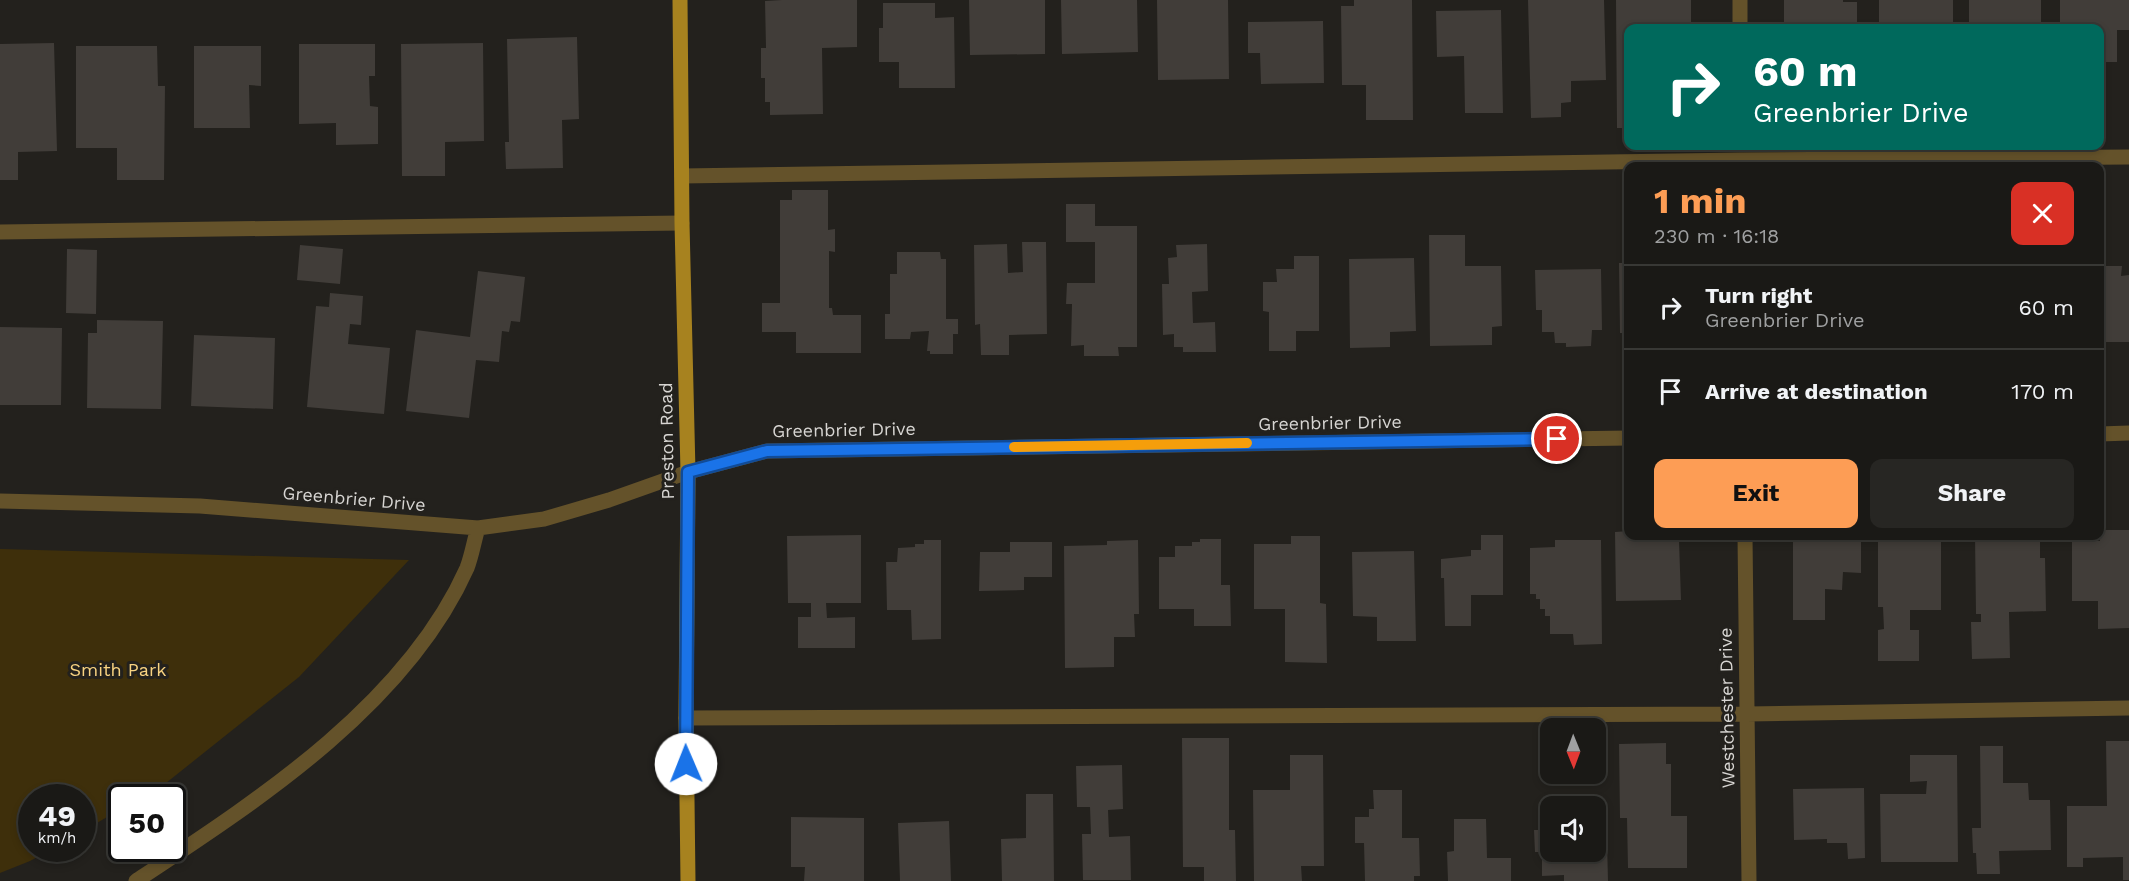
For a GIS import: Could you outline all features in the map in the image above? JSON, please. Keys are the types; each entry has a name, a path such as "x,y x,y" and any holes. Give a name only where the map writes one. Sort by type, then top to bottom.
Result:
{"main road":[{"name":"Preston Road","path":"680,0 688,472 686,718 688,881"}],"street":[{"path":"1740,0 1740,24"},
{"path":"682,176 1741,157 2129,157"},
{"path":"0,232 682,223"},
{"path":"2104,434 2129,433"},
{"name":"Greenbrier Drive","path":"0,501 200,506 478,528 544,519 609,500 688,472 767,451 1624,438"},
{"path":"136,881 229,820 311,758 387,686 440,620 467,566 478,528"},
{"name":"Westchester Drive","path":"1745,540 1749,881"},
{"path":"686,718 1747,714 2129,708"}],"green space":[{"name":"Smith Park","path":"0,549 409,560 299,677 165,784 108,784 108,817 96,823 96,784 18,784 18,862 28,862 0,873"}],"building":[{"path":"857,0 857,47 822,48 823,114 770,115 770,102 765,102 765,78 761,78 761,48 766,48 765,1"},
{"path":"969,0 1045,0 1045,54 970,55"},
{"path":"1061,0 1137,0 1138,52 1062,54"},
{"path":"1157,0 1228,0 1229,79 1158,80"},
{"path":"1354,0 1412,0 1413,120 1366,120 1366,85 1342,85 1341,6 1354,6"},
{"path":"1528,0 1604,0 1606,80 1571,81 1571,102 1561,103 1561,117 1531,118"},
{"path":"1616,0 1691,0 1691,24 1624,24 1624,128 1617,128"},
{"path":"1784,0 1857,2 1857,24 1784,24"},
{"path":"1879,0 1953,0 1953,24 1879,24"},
{"path":"1969,0 2041,0 2041,24 1969,24"},
{"path":"2060,0 2129,0 2129,30 2117,30 2117,62 2104,62 2104,24 2060,24"},
{"path":"883,3 935,3 935,18 954,17 955,88 899,88 899,62 879,62 879,28 883,28"},
{"path":"1501,10 1503,113 1465,113 1464,56 1437,57 1436,11"},
{"path":"1323,21 1324,83 1261,84 1260,53 1248,53 1248,22"},
{"path":"577,37 579,119 562,120 563,168 506,169 505,142 509,142 507,39"},
{"path":"54,43 57,151 18,152 18,180 0,180 0,44"},
{"path":"483,43 484,141 445,142 445,176 402,176 401,44"},
{"path":"299,44 375,44 375,76 369,76 370,106 378,107 378,144 336,145 336,123 299,124"},
{"path":"76,46 157,46 158,86 165,86 164,180 117,180 117,148 76,148"},
{"path":"194,46 261,46 261,86 249,85 250,128 194,128"},
{"path":"792,190 828,190 828,230 835,229 835,252 829,251 829,308 832,308 833,315 861,315 861,353 796,353 796,332 762,332 762,303 780,303 780,200 792,200"},
{"path":"1066,204 1095,204 1095,226 1137,226 1137,347 1118,347 1119,356 1084,356 1084,345 1071,346 1072,304 1066,304 1067,283 1095,283 1095,242 1066,242"},
{"path":"1429,235 1465,235 1465,266 1501,266 1502,326 1492,327 1492,345 1430,346"},
{"path":"1022,242 1046,242 1047,334 1009,335 1009,355 981,355 980,324 975,325 974,245 1007,244 1008,273 1023,272"},
{"path":"1207,244 1208,291 1192,292 1193,323 1215,322 1216,352 1183,352 1183,347 1174,347 1174,334 1163,335 1162,284 1169,284 1168,258 1177,257 1176,245"},
{"path":"300,245 343,249 340,284 297,280"},
{"path":"67,249 97,250 96,314 66,313"},
{"path":"897,252 940,252 941,259 946,259 946,319 958,319 958,334 953,334 953,354 930,354 930,351 927,351 929,331 911,332 910,339 885,339 885,314 890,314 890,274 897,274"},
{"path":"1294,256 1319,256 1319,331 1296,331 1296,351 1269,351 1269,312 1263,311 1263,282 1277,282 1276,269 1294,269"},
{"path":"1414,258 1416,331 1390,332 1390,347 1350,348 1349,259"},
{"path":"1619,263 1624,263 1624,333 1620,333"},
{"path":"2104,266 2122,266 2121,276 2129,275 2129,342 2104,342"},
{"path":"1601,269 1602,330 1592,330 1591,346 1566,347 1566,343 1555,343 1554,332 1542,332 1542,310 1536,310 1535,270"},
{"path":"478,271 525,277 520,322 511,321 509,332 502,331 499,362 476,360 469,418 406,411 416,330 470,337"},
{"path":"330,293 363,296 361,325 350,324 348,344 390,348 384,414 307,407 316,306 329,307"},
{"path":"97,320 163,321 161,409 87,408 88,333 97,333"},
{"path":"0,327 62,328 61,405 0,405"},
{"path":"194,335 275,338 273,409 191,406"},
{"path":"2104,530 2129,530 2129,628 2098,629 2098,601 2072,601 2072,541 2104,540"},
{"path":"1624,531 1624,540 1632,541 1679,540 1681,600 1616,601 1615,532"},
{"path":"861,535 861,603 826,603 827,618 855,617 855,648 798,648 798,617 811,617 811,603 788,603 787,536"},
{"path":"1481,535 1503,535 1503,595 1471,595 1471,626 1445,626 1444,578 1441,578 1441,559 1471,556 1471,550 1481,550"},
{"path":"1291,536 1320,536 1320,603 1326,604 1327,663 1285,662 1285,609 1254,609 1254,544 1291,544"},
{"path":"1200,539 1221,539 1221,585 1230,585 1231,626 1194,626 1194,609 1159,609 1159,557 1175,557 1175,546 1192,546 1192,542 1200,542"},
{"path":"924,540 941,540 941,639 912,640 911,610 887,610 886,562 897,562 898,548 915,547 915,544 924,544"},
{"path":"1138,540 1139,614 1134,614 1135,637 1114,637 1114,667 1065,668 1064,546 1107,545 1107,541"},
{"path":"1555,540 1601,540 1602,644 1574,645 1573,634 1550,634 1550,616 1545,616 1545,609 1540,609 1540,599 1536,599 1536,594 1530,594 1530,548 1555,547"},
{"path":"1793,540 1861,542 1861,573 1843,572 1842,590 1825,589 1825,620 1793,620"},
{"path":"1878,540 1941,540 1941,610 1910,610 1910,630 1919,630 1919,661 1878,661 1878,630 1884,629 1883,607 1878,607"},
{"path":"1975,540 2040,540 2040,558 2045,558 2046,611 2009,612 2010,658 1972,659 1971,622 1981,622 1981,614 1976,614"},
{"path":"1010,542 1052,542 1052,577 1024,577 1024,590 979,591 980,552 1010,552"},
{"path":"1414,551 1416,641 1377,641 1377,617 1353,616 1352,552"},
{"path":"1182,738 1229,738 1229,830 1235,830 1236,881 1204,881 1204,867 1183,867"},
{"path":"2106,741 2129,741 2129,880 2123,880 2123,857 2083,858 2083,867 2067,867 2067,806 2107,806"},
{"path":"1666,743 1666,764 1671,764 1671,816 1687,816 1687,868 1628,868 1627,818 1620,818 1619,744"},
{"path":"1980,746 2003,746 2003,783 2028,783 2029,800 2050,800 2051,850 1999,851 2000,874 1977,874 1976,853 1973,853 1972,828 1981,828"},
{"path":"1290,755 1323,755 1324,866 1301,866 1302,881 1254,881 1253,790 1290,790"},
{"path":"1910,755 1957,755 1958,862 1881,862 1880,794 1926,794 1927,781 1910,782"},
{"path":"1122,765 1123,809 1108,810 1109,837 1130,836 1131,880 1083,880 1082,834 1091,834 1090,807 1077,807 1076,766"},
{"path":"1864,788 1865,858 1848,859 1847,843 1827,843 1827,839 1794,840 1793,789"},
{"path":"1373,790 1402,790 1402,838 1419,838 1420,876 1414,876 1414,881 1365,881 1364,843 1355,843 1355,817 1369,817 1369,809 1374,809"},
{"path":"1026,794 1053,794 1054,881 1002,881 1001,839 1026,838"},
{"path":"791,817 864,818 864,881 804,881 805,867 791,867"},
{"path":"1454,819 1486,819 1487,858 1511,858 1511,881 1448,881 1447,852 1454,851"},
{"path":"949,821 951,881 900,881 898,823"},
{"path":"1534,830 1540,830 1540,852 1535,852"},
{"path":"1607,841 1608,881 1564,881 1564,875 1542,876 1542,862 1606,862"}],"slow traffic":[{"path":"1014,447 1247,443"}],"route":[{"path":"686,764 688,472 767,451 1557,439"}]}
